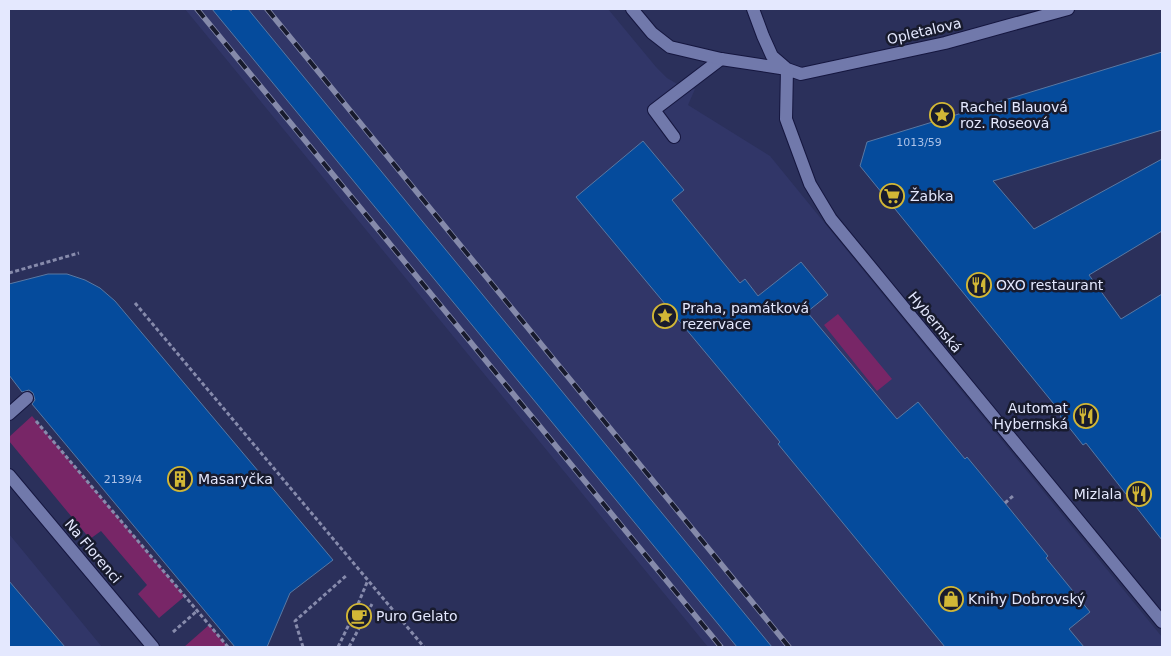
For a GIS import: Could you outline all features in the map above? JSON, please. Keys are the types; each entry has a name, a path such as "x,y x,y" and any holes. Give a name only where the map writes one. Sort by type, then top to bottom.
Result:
{"street":[{"name":"Opletalova","path":"632,9 652,33 670,47 720,59 787,69 801,74 946,43 1068,9"},
{"path":"753,9 772,56 787,69"},
{"path":"674,136 654,110 720,59"},
{"name":"Hybernská","path":"787,69 786,119 818,201 1162,622"},
{"path":"9,414 24,401"},
{"name":"Na Florenci","path":"9,475 153,647"}],"path":[{"path":"9,272 79,253"},
{"path":"135,303 424,647"},
{"path":"24,401 228,647"},
{"path":"1005,503 1013,496"},
{"path":"303,647 295,621 347,575"},
{"path":"338,647 368,580"},
{"path":"349,647 372,604"},
{"path":"168,636 197,611"}],"shaded area":[{"path":"185,9 608,9 667,78 679,85 695,89 688,105 770,156 1162,637 1162,647 708,647"},
{"path":"838,314 892,379 877,391 824,325"},
{"path":"32,416 185,596 159,618 138,594 147,585 101,531 90,539 9,441 9,437"},
{"path":"9,534 102,647 9,647"},
{"path":"209,625 228,647 184,647"}],"building":[{"path":"212,9 248,9 772,647 737,647"},
{"path":"1162,52 1162,130 993,181 1034,229 1162,159 1162,231 1089,275 1121,319 1162,294 1162,540 1086,443 1083,445 1060,416 1062,414 860,166 867,142"},
{"path":"643,141 684,190 672,200 740,283 745,279 758,296 801,262 828,295 807,312 897,419 918,402 965,459 967,457 1005,503 1090,612 1069,629 1084,647 945,647 778,444 780,442 576,197"},
{"name":"Masaryčka","path":"48,274 67,274 85,280 100,288 115,301 333,560 290,593 267,647 235,647 32,404 35,400 33,393 29,390 22,392 9,375 9,284"},
{"path":"9,581 65,647 9,647"}],"railway":[{"path":"197,9 721,647"},
{"path":"267,9 789,647"}],"place":[{"name":"Rachel Blauová roz. Roseová","path":"942,115"},
{"name":"Žabka","path":"892,196"},
{"name":"OXO restaurant","path":"979,285"},
{"name":"Praha, památková rezervace","path":"665,316"},
{"name":"Automat Hybernská","path":"1086,416"},
{"name":"Masaryčka","path":"180,479"},
{"name":"Mizlala","path":"1139,494"},
{"name":"Knihy Dobrovský","path":"951,599"},
{"name":"Puro Gelato","path":"359,616"}]}
